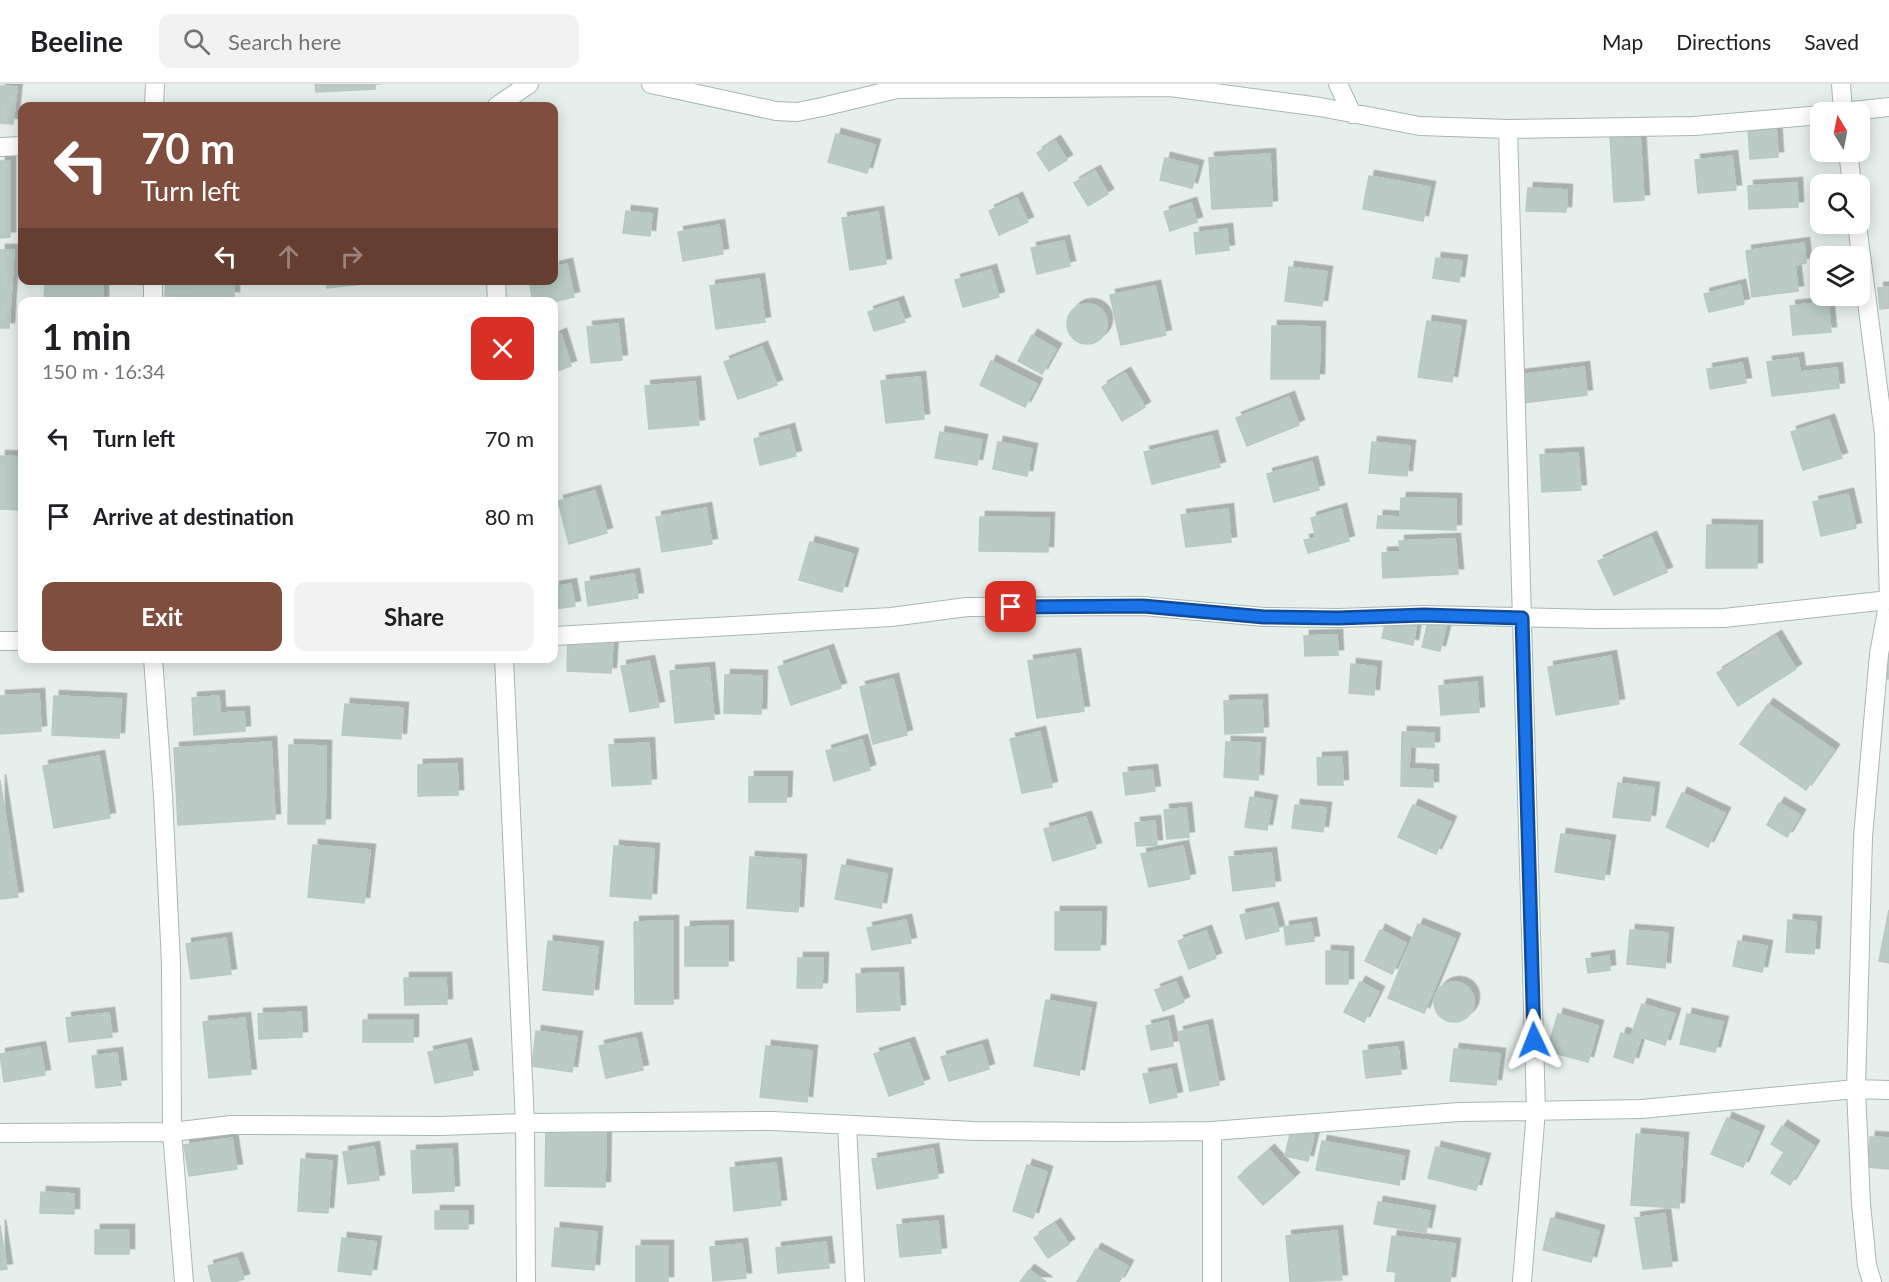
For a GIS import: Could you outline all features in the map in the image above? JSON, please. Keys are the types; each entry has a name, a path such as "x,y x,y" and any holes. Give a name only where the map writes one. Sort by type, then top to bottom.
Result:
{"street":[{"path":"154,102 155,84"},
{"path":"503,102 529,84"},
{"path":"651,84 776,111 797,112 897,88 1170,87 1281,101 1420,126 1508,129 1694,126 1810,116"},
{"path":"1338,84 1352,114"},
{"path":"1840,84 1842,102"},
{"path":"1870,109 1889,107"},
{"path":"1508,129 1536,1110 1522,1282"},
{"path":"0,147 18,146"},
{"path":"1858,234 1884,434 1889,600 1879,654 1863,837 1856,1089 1862,1204 1867,1264 1872,1282"},
{"path":"558,636 891,617 967,607 1143,606 1264,617 1338,618 1424,615 1522,618 1724,618 1889,600"},
{"path":"0,641 18,641"},
{"path":"153,663 163,795 171,964 172,1132 184,1282"},
{"path":"504,663 525,1123 526,1282"},
{"path":"0,1133 172,1132 231,1125 441,1126 772,1121 974,1131 1212,1131 1459,1112 1641,1109 1856,1089 1889,1090"},
{"path":"848,1125 855,1282"},
{"path":"1212,1131 1212,1282"}],"building":[{"path":"315,84 375,84 375,89 316,92"},
{"path":"0,86 17,87 13,124 0,123"},
{"path":"1776,126 1778,157 1750,159 1748,128"},
{"path":"836,134 875,145 867,173 828,162"},
{"path":"1640,135 1644,200 1614,202 1610,136"},
{"path":"1055,141 1067,160 1049,171 1037,153"},
{"path":"1270,154 1272,206 1212,209 1209,158"},
{"path":"1732,156 1736,190 1698,193 1695,160"},
{"path":"1165,158 1198,166 1192,188 1160,180"},
{"path":"0,161 10,161 10,237 0,238"},
{"path":"1095,171 1108,194 1088,206 1074,183"},
{"path":"1369,176 1430,187 1423,221 1363,209"},
{"path":"1797,183 1798,207 1749,209 1748,186"},
{"path":"1528,188 1567,190 1566,212 1526,211"},
{"path":"1017,198 1028,222 999,235 989,211"},
{"path":"1191,203 1197,222 1170,231 1164,212"},
{"path":"626,211 652,214 650,236 623,233"},
{"path":"878,212 886,264 850,270 842,218"},
{"path":"719,225 723,254 683,261 678,232"},
{"path":"1227,229 1229,250 1196,254 1194,233"},
{"path":"1064,241 1070,266 1037,274 1031,248"},
{"path":"1804,243 1806,263 1795,265 1798,291 1752,297 1746,251"},
{"path":"0,250 14,250 9,328 0,328"},
{"path":"1436,258 1462,261 1459,282 1433,278"},
{"path":"567,264 574,297 558,301 558,297 532,297 530,285 558,285 558,266"},
{"path":"1289,267 1327,272 1322,306 1285,301"},
{"path":"991,270 999,297 963,307 955,280"},
{"path":"759,279 765,322 716,329 710,286"},
{"path":"45,285 103,285 103,297 44,297"},
{"path":"166,285 234,285 234,297 165,296"},
{"path":"327,285 353,285 327,288"},
{"path":"1740,285 1744,304 1709,312 1704,294"},
{"path":"1155,286 1166,335 1121,345 1110,295"},
{"path":"1889,287 1889,308 1880,309 1878,288"},
{"path":"898,302 905,322 874,331 868,312"},
{"path":"1087,304 1095,305 1101,310 1106,316 1106,332 1101,338 1095,343 1087,344 1079,343 1073,338 1068,332 1067,324 1068,316 1073,310 1079,305"},
{"path":"1810,304 1810,306 1828,306 1831,332 1793,335 1790,306"},
{"path":"1427,321 1461,326 1452,382 1418,377"},
{"path":"618,324 622,360 591,363 587,327"},
{"path":"1272,326 1320,327 1319,379 1271,379"},
{"path":"561,334 571,366 558,371 558,335"},
{"path":"1032,335 1056,349 1042,374 1018,361"},
{"path":"762,347 777,385 738,399 724,362"},
{"path":"1798,358 1800,372 1837,368 1839,388 1772,396 1767,362"},
{"path":"991,361 1037,384 1025,407 980,385"},
{"path":"1742,363 1746,383 1710,389 1707,369"},
{"path":"1584,367 1587,395 1523,403 1519,375"},
{"path":"1125,373 1145,407 1122,421 1102,387"},
{"path":"920,377 924,419 886,423 881,381"},
{"path":"695,382 699,425 649,429 645,386"},
{"path":"1289,397 1299,425 1247,446 1236,418"},
{"path":"1829,420 1842,458 1803,470 1791,432"},
{"path":"789,429 796,456 760,465 754,439"},
{"path":"940,432 982,440 977,465 935,458"},
{"path":"1212,436 1220,467 1152,484 1144,452"},
{"path":"998,442 1032,449 1027,476 993,469"},
{"path":"1372,442 1410,446 1407,476 1369,473"},
{"path":"1578,453 1581,490 1542,492 1540,455"},
{"path":"0,456 18,457 18,510 0,509"},
{"path":"1312,462 1319,490 1274,502 1267,474"},
{"path":"595,491 607,533 569,544 558,501"},
{"path":"1848,494 1856,528 1821,536 1813,502"},
{"path":"1401,498 1456,499 1456,530 1377,528 1378,516 1400,517"},
{"path":"706,508 712,544 662,552 656,517"},
{"path":"1228,509 1231,542 1186,547 1181,515"},
{"path":"1341,509 1349,541 1308,553 1304,540 1316,538 1311,518"},
{"path":"980,517 1049,518 1048,552 979,551"},
{"path":"1707,525 1757,526 1757,568 1706,568"},
{"path":"1651,537 1667,572 1614,595 1598,561"},
{"path":"1455,539 1458,574 1383,578 1382,553 1400,552 1399,541"},
{"path":"810,542 853,554 842,592 799,580"},
{"path":"634,574 638,598 588,606 585,582"},
{"path":"571,584 575,606 558,608 558,586"},
{"path":"1429,618 1447,623 1440,651 1422,647"},
{"path":"1386,620 1416,626 1413,645 1382,638"},
{"path":"1337,635 1338,655 1305,656 1304,636"},
{"path":"568,636 613,638 611,673 567,671"},
{"path":"1776,636 1796,669 1738,706 1717,673"},
{"path":"828,650 841,688 791,705 778,667"},
{"path":"1075,654 1084,711 1037,718 1028,661"},
{"path":"1611,656 1619,704 1556,715 1548,667"},
{"path":"1886,656 1889,657 1889,679 1881,677"},
{"path":"649,661 659,707 630,712 621,666"},
{"path":"1351,664 1376,667 1374,695 1349,693"},
{"path":"709,668 714,719 675,723 670,671"},
{"path":"725,675 762,676 761,714 724,713"},
{"path":"893,679 907,735 873,744 860,687"},
{"path":"1477,682 1479,712 1441,715 1439,686"},
{"path":"39,694 41,731 0,734 0,696"},
{"path":"54,696 121,699 119,738 52,735"},
{"path":"219,696 220,713 244,712 245,731 194,735 192,698"},
{"path":"1262,700 1263,732 1225,734 1224,701"},
{"path":"345,704 403,708 401,739 342,735"},
{"path":"1768,704 1834,750 1806,790 1740,744"},
{"path":"1040,732 1052,787 1022,793 1010,739"},
{"path":"1402,732 1434,733 1434,747 1410,747 1409,769 1433,770 1433,787 1401,786"},
{"path":"862,740 870,770 834,781 826,751"},
{"path":"271,742 275,819 178,825 174,748"},
{"path":"1226,742 1260,743 1258,780 1224,777"},
{"path":"649,743 651,784 612,786 609,745"},
{"path":"289,745 326,746 325,824 288,824"},
{"path":"99,756 110,818 54,828 43,766"},
{"path":"1342,757 1343,785 1318,785 1317,758"},
{"path":"457,764 458,795 418,796 418,765"},
{"path":"1152,770 1155,791 1126,795 1123,773"},
{"path":"749,777 787,777 786,802 749,802"},
{"path":"0,780 18,897 0,899"},
{"path":"1618,783 1654,788 1650,821 1613,817"},
{"path":"1682,793 1725,813 1708,847 1666,827"},
{"path":"1250,797 1272,801 1267,830 1245,827"},
{"path":"1779,803 1800,815 1787,837 1767,825"},
{"path":"1295,805 1326,808 1323,832 1292,828"},
{"path":"1413,805 1451,822 1436,854 1398,837"},
{"path":"1186,808 1189,837 1167,839 1164,810"},
{"path":"1086,817 1096,848 1053,861 1044,829"},
{"path":"1155,821 1157,845 1137,846 1135,823"},
{"path":"1561,834 1610,841 1604,880 1555,872"},
{"path":"313,845 370,850 364,903 308,897"},
{"path":"614,846 654,849 651,899 610,896"},
{"path":"1183,846 1190,879 1149,887 1141,854"},
{"path":"1271,853 1275,886 1233,891 1229,857"},
{"path":"750,857 801,860 798,912 747,908"},
{"path":"842,865 887,874 881,908 835,899"},
{"path":"1273,908 1279,931 1246,939 1240,915"},
{"path":"1889,910 1889,963 1879,961"},
{"path":"1055,912 1101,912 1100,950 1055,950"},
{"path":"906,920 911,943 872,950 867,928"},
{"path":"1788,920 1816,922 1814,954 1786,952"},
{"path":"673,921 673,1004 635,1004 634,922"},
{"path":"1311,923 1314,941 1286,945 1284,927"},
{"path":"1418,924 1455,939 1424,1013 1388,998"},
{"path":"728,926 728,966 685,966 685,927"},
{"path":"1380,930 1406,943 1392,974 1365,961"},
{"path":"1630,930 1668,933 1665,968 1627,964"},
{"path":"1206,931 1216,958 1189,969 1178,941"},
{"path":"226,938 231,974 191,979 186,944"},
{"path":"548,941 598,947 593,995 543,990"},
{"path":"1738,941 1767,946 1762,972 1733,966"},
{"path":"1326,951 1348,952 1348,984 1326,984"},
{"path":"1609,956 1610,970 1588,973 1586,959"},
{"path":"798,958 823,958 822,988 797,988"},
{"path":"898,973 900,1010 857,1012 856,974"},
{"path":"404,978 446,978 447,1004 405,1005"},
{"path":"1176,982 1184,1002 1163,1011 1155,990"},
{"path":"1360,982 1379,992 1364,1022 1344,1012"},
{"path":"1454,982 1462,983 1468,988 1473,994 1473,1010 1468,1016 1462,1021 1454,1022 1446,1021 1440,1016 1435,1010 1434,1002 1435,994 1440,988 1446,983"},
{"path":"1046,1000 1091,1008 1079,1075 1034,1066"},
{"path":"1642,1004 1675,1014 1665,1045 1641,1037 1633,1063 1614,1057 1621,1033 1631,1036"},
{"path":"301,1012 302,1037 259,1039 258,1014"},
{"path":"109,1013 112,1037 69,1042 66,1018"},
{"path":"1558,1014 1598,1026 1588,1062 1547,1051"},
{"path":"1687,1014 1723,1022 1715,1052 1680,1044"},
{"path":"245,1018 251,1074 209,1078 203,1022"},
{"path":"363,1020 413,1020 413,1042 363,1042"},
{"path":"1168,1021 1173,1046 1151,1050 1146,1026"},
{"path":"1207,1025 1219,1085 1190,1091 1178,1032"},
{"path":"536,1031 577,1037 572,1072 532,1066"},
{"path":"636,1038 643,1070 606,1078 599,1046"},
{"path":"909,1043 924,1084 889,1096 874,1054"},
{"path":"466,1044 473,1075 435,1083 428,1052"},
{"path":"982,1045 989,1069 949,1081 941,1057"},
{"path":"766,1046 812,1051 807,1102 760,1097"},
{"path":"40,1047 45,1075 4,1082 0,1054"},
{"path":"1398,1047 1401,1074 1366,1078 1363,1051"},
{"path":"1454,1049 1500,1054 1496,1085 1450,1081"},
{"path":"117,1053 121,1085 96,1088 92,1056"},
{"path":"1171,1069 1177,1097 1150,1103 1143,1074"},
{"path":"1727,1118 1759,1132 1743,1167 1711,1154"},
{"path":"546,1124 606,1125 605,1187 545,1186"},
{"path":"1782,1126 1814,1146 1790,1185 1771,1173 1784,1152 1771,1144"},
{"path":"1291,1130 1314,1135 1308,1161 1285,1156"},
{"path":"1636,1134 1683,1138 1679,1208 1631,1205"},
{"path":"1870,1137 1889,1138 1889,1169 1867,1167"},
{"path":"232,1138 237,1169 189,1176 184,1145"},
{"path":"1322,1141 1404,1156 1399,1185 1316,1170"},
{"path":"374,1147 379,1180 348,1184 343,1152"},
{"path":"1436,1147 1485,1159 1476,1190 1428,1178"},
{"path":"452,1149 454,1191 413,1193 411,1151"},
{"path":"933,1149 938,1178 877,1189 872,1159"},
{"path":"1269,1150 1294,1178 1263,1205 1238,1177"},
{"path":"301,1159 332,1161 328,1213 298,1211"},
{"path":"776,1163 781,1205 734,1211 730,1168"},
{"path":"1027,1165 1047,1172 1033,1218 1013,1211"},
{"path":"41,1192 74,1194 74,1214 40,1213"},
{"path":"1378,1202 1430,1211 1426,1233 1374,1224"},
{"path":"435,1211 468,1211 468,1229 435,1229"},
{"path":"1665,1214 1672,1266 1643,1269 1635,1218"},
{"path":"1551,1218 1599,1231 1591,1262 1543,1250"},
{"path":"938,1221 941,1253 900,1257 897,1225"},
{"path":"1055,1224 1069,1244 1048,1258 1034,1238"},
{"path":"0,1225 7,1269 0,1270"},
{"path":"555,1228 597,1232 594,1270 552,1266"},
{"path":"95,1230 129,1230 129,1254 95,1254"},
{"path":"1337,1231 1342,1280 1290,1282 1286,1236"},
{"path":"1392,1236 1455,1244 1450,1282 1395,1282 1396,1272 1387,1271"},
{"path":"342,1238 376,1242 371,1275 338,1271"},
{"path":"826,1242 829,1268 778,1273 776,1248"},
{"path":"742,1244 746,1278 713,1281 710,1247"},
{"path":"636,1246 668,1246 668,1282 636,1282"},
{"path":"1096,1249 1128,1266 1119,1282 1077,1282"},
{"path":"237,1258 244,1279 234,1282 212,1282 208,1266"},
{"path":"1029,1270 1046,1282 1020,1282"}],"route":[{"path":"1011,607 1143,606 1264,617 1338,618 1424,615 1522,618 1534,1040"}]}
